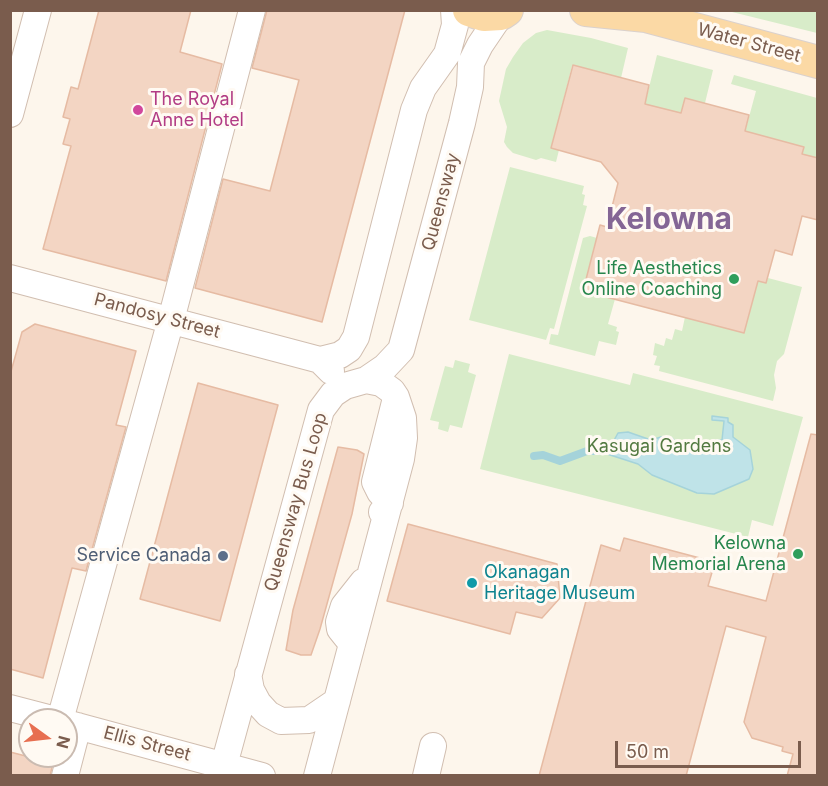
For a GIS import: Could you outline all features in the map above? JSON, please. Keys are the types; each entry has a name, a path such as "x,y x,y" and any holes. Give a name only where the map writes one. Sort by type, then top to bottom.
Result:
{"main road":[{"path":"469,10 484,15 504,12"},
{"name":"Water Street","path":"586,10 639,13 818,62"}],"street":[{"path":"10,114 38,10"},
{"path":"69,708 252,10"},
{"path":"312,357 340,355 349,350 356,337 414,110 423,88 447,54 455,25 454,10"},
{"name":"Queensway","path":"366,380 385,368 401,350 462,123 470,87 471,63 480,45 504,12"},
{"name":"Pandosy Street","path":"10,278 312,357"},
{"path":"312,357 339,376 381,383 392,391 403,418 404,438 390,503 317,776"},
{"path":"312,357 326,370 327,380 321,410"},
{"name":"Queensway Bus Loop","path":"224,765 321,410 333,394 345,386 366,380"},
{"path":"248,674 251,690 258,703 268,714 281,721 309,720 337,701"},
{"name":"Ellis Street","path":"78,726 262,776"},
{"path":"426,776 433,746"}],"green space":[{"path":"728,11 817,11 817,33"},
{"path":"547,30 628,48 621,78 572,66 551,148 559,150 556,162 541,158 536,160 513,153 507,147 504,142 507,127 499,101 506,69 513,57 523,43 536,33"},
{"path":"657,55 713,70 705,103 681,113 645,104"},
{"path":"734,75 817,98 817,158 802,154 803,147 745,132 756,91 731,84"},
{"path":"510,167 584,186 583,205 587,206 554,329 550,328 546,340 469,320"},
{"path":"590,236 597,238 615,299 608,324 617,327 616,331 619,332 616,345 599,341 595,356 549,344 551,334 558,335 583,238"},
{"path":"768,278 802,287 784,354 777,361 773,401 659,371 660,366 654,365 657,356 653,355 655,343 664,346 666,338 672,340 675,329 682,331 685,317 744,333 758,281 766,283"},
{"name":"Kasugai Gardens","path":"509,354 630,385 633,373 803,417 773,526 752,520 748,537 480,469"},
{"path":"455,360 470,364 468,372 476,375 462,428 450,425 448,432 438,429 439,422 430,420 445,366 453,368"}],"water":[{"path":"712,416 728,418 728,422 733,425 733,437 750,450 753,469 749,479 714,494 697,493 652,475 638,464 604,453 604,449 612,444 618,433 628,432 651,440 661,437 672,438 679,445 689,447 692,443 715,444 716,440 722,440 724,421 712,420"}],"building":[{"path":"99,10 191,10 180,52 222,64 166,281 43,249 71,146 63,144 70,119 63,117 71,87 78,89"},
{"path":"267,10 405,10 322,322 195,288 223,179 270,191 299,80 252,68"},
{"path":"573,65 649,85 645,104 681,113 685,98 749,115 745,131 804,147 802,154 818,158 818,220 802,216 792,255 775,250 766,283 758,281 744,333 583,291 600,225 607,227 618,183 601,162 551,148"},
{"path":"35,324 136,351 116,425 126,427 86,571 72,568 43,678 10,669 10,375 22,332"},
{"path":"198,383 278,405 220,621 140,599"},
{"path":"811,434 818,435 818,776 787,776 793,754 782,751 783,747 752,738 744,722 766,637 726,626 686,776 539,776 601,545 620,551 624,538 715,562 708,586 766,601"},
{"path":"338,447 357,450 364,454 352,514 320,629 311,655 301,655 286,650 293,610"},
{"name":"Okanagan Heritage Museum","path":"408,524 557,564 560,598 542,618 516,612 510,634 387,601"},
{"path":"10,752 18,754 18,768 52,768 50,776 10,776"}],"waterway":[{"path":"534,456 543,455 560,461 587,451 604,451"}],"place":[{"name":"The Royal Anne Hotel","path":"138,110"},
{"name":"Life Aesthetics Online Coaching","path":"734,279"},
{"name":"Kelowna Memorial Arena","path":"798,554"},
{"name":"Service Canada","path":"223,556"},
{"name":"Okanagan Heritage Museum","path":"472,583"}],"district":[{"name":"Kelowna","path":"669,220"}]}
